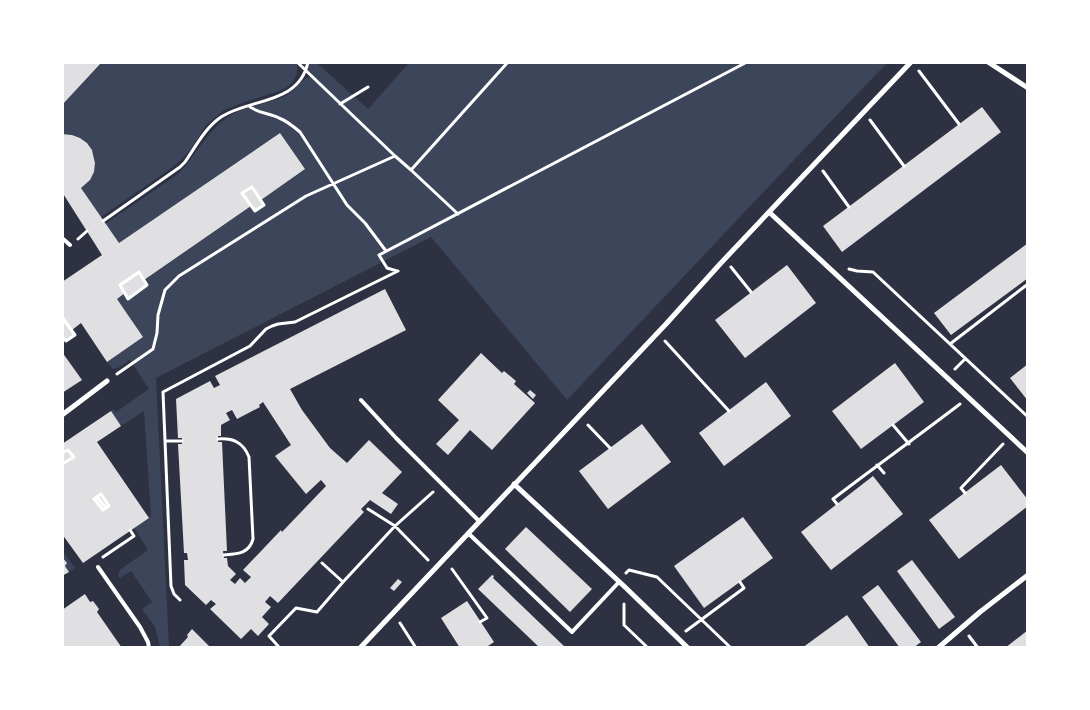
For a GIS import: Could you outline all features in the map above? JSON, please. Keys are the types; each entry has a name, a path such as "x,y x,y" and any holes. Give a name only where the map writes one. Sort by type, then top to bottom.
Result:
{"street":[{"path":"360,648 911,62"},
{"path":"988,62 1028,88"},
{"path":"769,212 1028,453"},
{"path":"62,415 107,382"},
{"path":"514,484 688,648"},
{"path":"938,648 980,612 1028,575"}],"lane":[{"path":"62,238 70,245"},
{"path":"361,400 479,521"},
{"path":"468,533 572,632 619,582"},
{"path":"98,567 140,627 149,648"}],"path":[{"path":"297,62 458,214"},
{"path":"103,221 180,167 210,126 223,116 248,105 282,95 298,83 306,71 308,62"},
{"path":"411,170 508,62"},
{"path":"180,600 174,594 171,586 163,392 250,346 266,329 278,324 295,322 398,271 387,268 378,255 747,62"},
{"path":"918,70 959,124"},
{"path":"340,104 368,86"},
{"path":"248,105 252,109 279,117 295,128 347,206 365,223 386,251"},
{"path":"864,112 904,166"},
{"path":"107,382 153,349 158,315 165,290 179,276 306,196 395,156"},
{"path":"816,162 849,207"},
{"path":"252,187 261,200 264,205 255,212 242,194 252,187"},
{"path":"724,259 752,292"},
{"path":"840,279 849,269 873,272 1028,417"},
{"path":"139,272 147,285 128,298 120,285 139,272"},
{"path":"950,344 1028,284"},
{"path":"1017,286 1020,290"},
{"path":"62,317 75,335 66,341 62,336"},
{"path":"973,318 977,323"},
{"path":"657,332 729,411"},
{"path":"837,504 833,499 877,464 908,444 969,398"},
{"path":"578,416 610,448"},
{"path":"893,425 908,444"},
{"path":"965,493 961,488 1011,437"},
{"path":"218,439 229,438 238,443 249,457 250,464 252,544 240,554 224,555"},
{"path":"165,442 182,441"},
{"path":"62,454 68,450 74,457 62,464"},
{"path":"877,464 884,473"},
{"path":"278,646 269,636 296,608 317,612 395,526 442,484"},
{"path":"97,497 106,508"},
{"path":"368,509 395,526 436,567"},
{"path":"98,567 95,563 134,536 130,530"},
{"path":"444,558 487,618 480,622"},
{"path":"322,563 343,582"},
{"path":"619,582 629,570 657,578 731,648"},
{"path":"677,638 744,588 740,582"},
{"path":"611,591 624,604 624,625 648,648"},
{"path":"393,613 416,648"}],"shaded area":[{"path":"102,63 317,63 368,109 409,63 887,63 567,400 431,237 156,378 169,647 160,647 155,627 142,609 152,602 131,571 120,578 118,576 121,569 148,550 134,528 151,516 144,411 123,425 120,425 111,412 113,409 116,412 149,389 130,360 113,369 107,362 143,337 117,299 305,169 280,133 119,243 105,224 178,174 213,130 229,116 287,95 311,76 312,73 297,64 297,74 292,83 287,87 224,110 206,125 191,149 182,159 101,217 81,188 94,172 93,154 83,139 74,135 63,134 62,105"},
{"path":"62,550 75,568 69,572 65,566 66,563"}],"building":[{"path":"62,62 102,62 62,105"},
{"path":"982,107 1001,132 842,252 823,226"},
{"path":"280,133 305,169 261,200 264,205 255,211 251,206 144,280 147,285 128,299 125,293 117,299 143,337 107,362 81,323 72,330 75,335 66,341 62,336 62,282 102,255 62,192 62,134 80,138 92,150 95,163 94,172 90,180 81,188 119,243"},
{"path":"1028,243 1028,278 951,335 934,313"},
{"path":"787,265 816,303 745,358 715,320"},
{"path":"385,289 406,330 290,389 302,410 330,448 347,463 369,440 402,472 382,493 398,504 391,514 370,500 361,509 364,512 278,603 270,596 265,602 271,607 262,617 269,624 258,636 251,629 241,639 210,609 216,604 211,600 206,605 185,585 184,560 188,560 187,553 184,553 178,444 182,444 182,438 178,438 176,399 210,381 214,388 220,385 215,376","holes":["263,402 291,445 275,456 306,494 321,480 326,486 243,570 251,577 245,583 240,578 235,584 230,580 236,574 228,566 227,558 224,558 223,551 227,551 222,442 218,442 218,436 221,436 221,425 230,420 226,413 232,410 237,419 260,407 259,405"]},
{"path":"62,352 82,380 62,393"},
{"path":"481,353 502,373 504,371 516,381 514,384 535,403 492,450 470,430 448,455 436,444 459,420 438,400"},
{"path":"895,363 924,402 861,449 832,411"},
{"path":"1028,364 1028,401 1010,378"},
{"path":"766,382 791,416 724,466 699,433"},
{"path":"530,390 536,395 533,399 527,393"},
{"path":"111,411 121,426 97,442 149,518 83,563 62,534 62,444"},
{"path":"642,424 671,462 608,509 579,471"},
{"path":"1001,465 1028,500 1028,506 959,559 929,520"},
{"path":"873,476 903,514 831,570 801,532"},
{"path":"743,517 773,558 704,608 674,566"},
{"path":"526,527 592,589 570,612 505,549"},
{"path":"62,557 67,563 65,566 69,572 62,576"},
{"path":"912,560 955,617 939,629 897,571"},
{"path":"492,575 566,648 540,648 478,589"},
{"path":"398,579 402,582 394,591 390,588"},
{"path":"878,585 921,642 913,648 900,648 862,597"},
{"path":"85,594 90,602 93,601 99,609 97,612 122,648 62,648 62,610"},
{"path":"467,601 494,642 485,648 460,648 441,618"},
{"path":"847,615 870,648 802,648"},
{"path":"192,629 211,648 178,648 188,637 187,635"},
{"path":"1028,630 1028,648 1005,648"}]}
